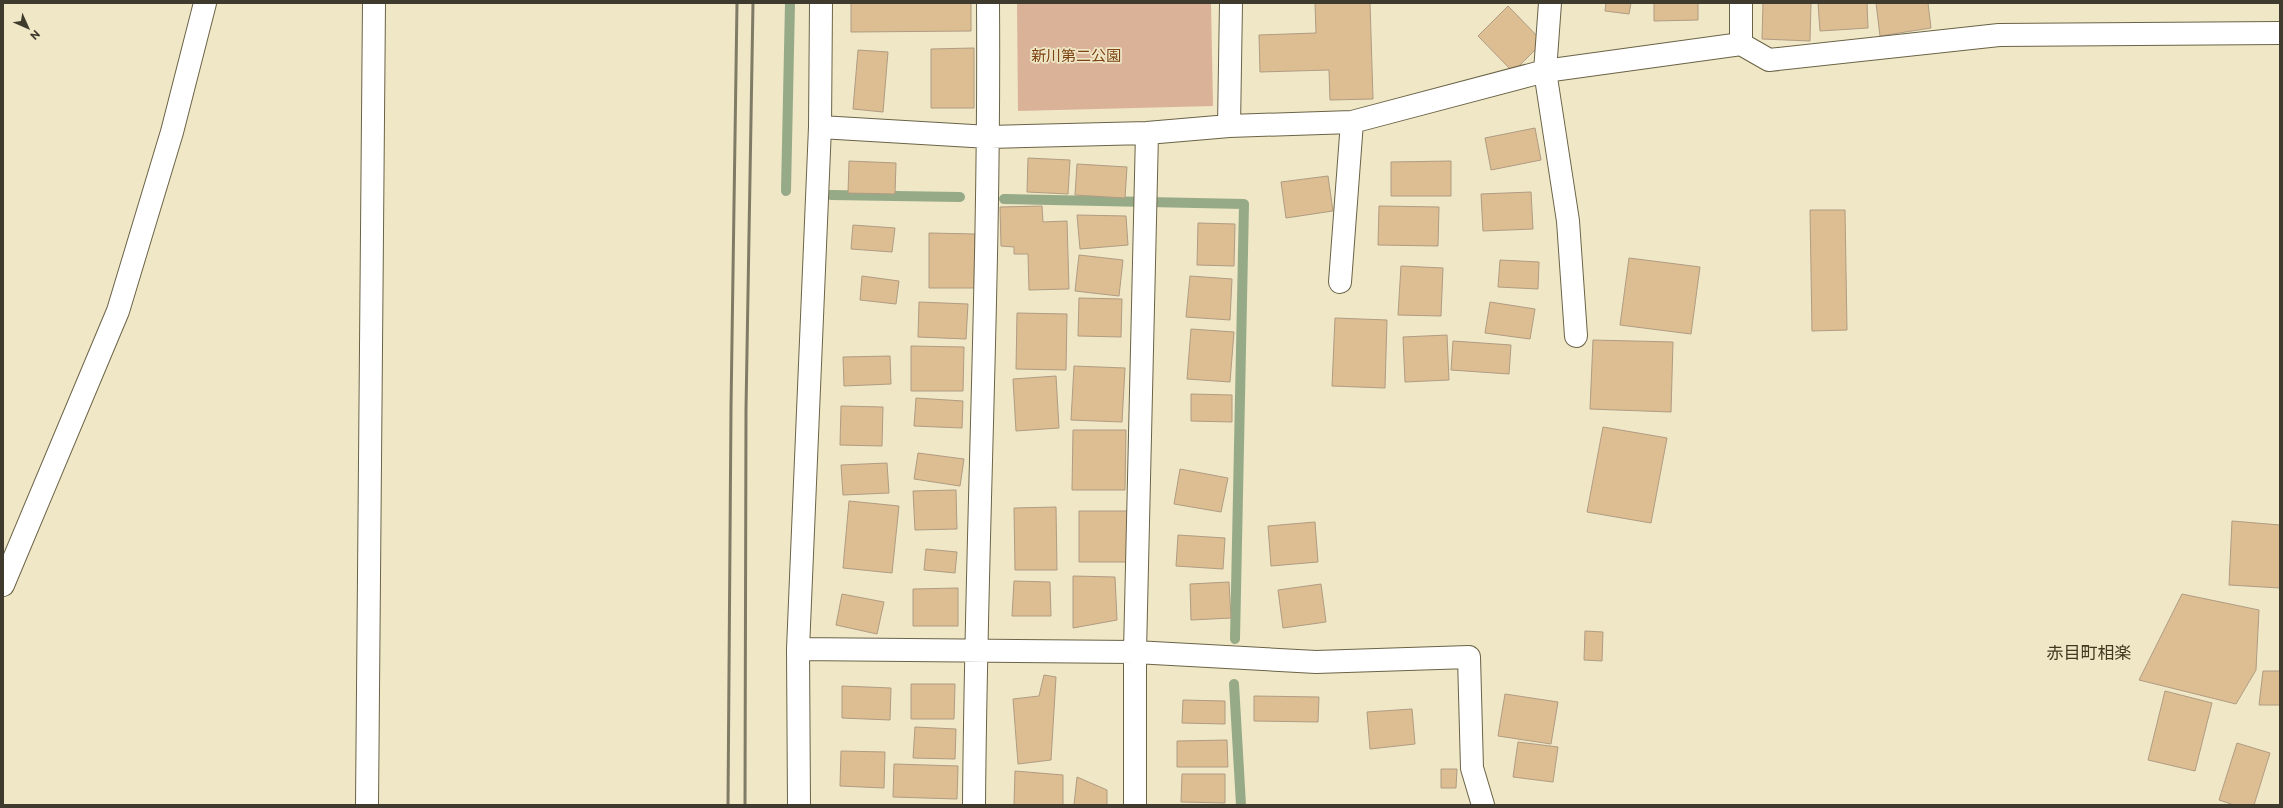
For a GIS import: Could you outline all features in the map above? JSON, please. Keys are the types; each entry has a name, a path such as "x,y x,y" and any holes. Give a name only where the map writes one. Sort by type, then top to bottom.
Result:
{"street":[{"path":"3,585 118,311 172,132 205,3"},
{"path":"367,805 374,3"},
{"path":"799,805 798,649 820,127 821,3"},
{"path":"974,805 975,649 989,137 988,3"},
{"path":"1229,126 1231,3"},
{"path":"1550,3 1545,71 1568,221 1576,336"},
{"path":"1741,3 1742,44"},
{"path":"820,127 989,137 1147,133 1229,126 1352,122 1545,71 1742,44 1769,60 1999,35 2280,33"},
{"path":"1340,282 1352,122"},
{"path":"1135,805 1135,652 1147,133"},
{"path":"798,649 975,649 1135,652 1316,662 1468,657 1472,768 1483,805"}],"green space":[{"name":"新川第二公園","path":"1017,3 1211,3 1213,106 1018,111"}],"building":[{"path":"851,3 971,3 971,31 851,32"},
{"path":"1315,3 1370,3 1373,99 1330,100 1329,70 1260,72 1259,35 1316,33"},
{"path":"1606,3 1631,3 1629,14 1605,11"},
{"path":"1654,3 1698,3 1698,20 1654,21"},
{"path":"1763,3 1811,3 1810,41 1762,39"},
{"path":"1818,3 1867,3 1868,28 1820,31"},
{"path":"1876,3 1928,3 1931,28 1880,36"},
{"path":"1508,6 1543,42 1513,72 1478,36"},
{"path":"974,48 974,108 931,108 931,49"},
{"path":"858,50 888,52 883,112 853,109"},
{"path":"1535,128 1541,160 1491,170 1485,138"},
{"path":"1028,158 1070,160 1068,194 1027,192"},
{"path":"849,161 896,163 895,194 848,193"},
{"path":"1451,161 1451,196 1391,196 1391,162"},
{"path":"1077,164 1127,167 1125,198 1075,195"},
{"path":"1328,176 1333,211 1286,218 1281,182"},
{"path":"1531,192 1533,229 1483,231 1481,194"},
{"path":"1042,206 1043,222 1067,221 1069,289 1029,290 1028,254 1014,254 1014,247 1001,246 1000,207"},
{"path":"1379,206 1439,207 1438,246 1378,245"},
{"path":"1810,210 1845,210 1847,330 1812,331"},
{"path":"1077,215 1126,216 1128,245 1080,249"},
{"path":"1198,223 1235,224 1234,266 1197,265"},
{"path":"853,225 895,228 892,252 851,249"},
{"path":"929,233 975,234 974,288 929,288"},
{"path":"1079,255 1123,260 1119,296 1075,291"},
{"path":"1629,258 1700,267 1691,334 1620,325"},
{"path":"1500,260 1539,262 1538,289 1498,287"},
{"path":"1401,266 1443,268 1441,316 1398,315"},
{"path":"862,276 899,281 896,304 860,300"},
{"path":"1190,276 1232,279 1230,320 1186,317"},
{"path":"1079,298 1122,299 1121,337 1078,336"},
{"path":"919,302 968,304 966,339 918,337"},
{"path":"1490,302 1535,309 1530,339 1485,333"},
{"path":"1017,313 1067,314 1066,370 1016,369"},
{"path":"1335,318 1387,320 1385,388 1332,386"},
{"path":"1191,329 1234,332 1230,382 1187,379"},
{"path":"1447,335 1449,380 1405,382 1403,337"},
{"path":"1593,340 1673,342 1671,412 1590,409"},
{"path":"1453,341 1511,345 1509,374 1451,370"},
{"path":"911,346 964,347 963,391 911,391"},
{"path":"890,356 891,384 844,386 843,357"},
{"path":"1074,366 1125,368 1122,422 1071,420"},
{"path":"1056,376 1059,428 1016,431 1013,379"},
{"path":"1191,394 1232,395 1232,422 1191,421"},
{"path":"916,398 963,401 962,428 914,426"},
{"path":"841,406 883,407 882,446 840,445"},
{"path":"1603,427 1667,438 1651,523 1587,512"},
{"path":"1073,430 1126,430 1125,490 1072,490"},
{"path":"918,453 964,459 960,486 914,479"},
{"path":"887,463 889,493 843,495 841,465"},
{"path":"1180,469 1228,478 1221,512 1174,504"},
{"path":"956,490 957,529 915,530 913,491"},
{"path":"849,501 899,506 892,573 843,568"},
{"path":"1056,507 1057,570 1015,570 1014,508"},
{"path":"1079,511 1130,511 1130,562 1079,562"},
{"path":"2232,521 2280,525 2280,588 2229,585"},
{"path":"1315,522 1318,562 1271,566 1268,526"},
{"path":"1178,535 1225,538 1223,569 1176,566"},
{"path":"926,549 957,552 955,573 924,570"},
{"path":"1073,576 1115,577 1117,620 1073,628"},
{"path":"1014,581 1050,582 1051,616 1012,616"},
{"path":"1229,582 1231,618 1191,620 1190,584"},
{"path":"1321,584 1326,622 1283,628 1278,590"},
{"path":"958,588 958,626 913,626 913,589"},
{"path":"842,594 884,602 877,634 836,625"},
{"path":"2182,594 2259,610 2256,670 2236,704 2139,680"},
{"path":"1585,631 1603,632 1602,661 1584,660"},
{"path":"2263,671 2280,671 2280,705 2259,705"},
{"path":"1044,675 1056,677 1051,760 1018,764 1013,699 1039,696"},
{"path":"911,684 955,684 954,719 911,719"},
{"path":"842,686 891,688 890,720 842,718"},
{"path":"2165,691 2212,703 2195,771 2148,760"},
{"path":"1505,694 1558,702 1551,744 1498,736"},
{"path":"1254,696 1319,697 1318,722 1254,721"},
{"path":"1183,700 1225,701 1225,724 1182,723"},
{"path":"1412,709 1415,744 1370,749 1367,712"},
{"path":"915,727 956,729 955,759 913,758"},
{"path":"1227,740 1228,767 1177,767 1177,741"},
{"path":"1518,742 1558,747 1553,782 1513,777"},
{"path":"2237,743 2270,753 2254,805 2234,805 2219,800"},
{"path":"841,751 885,752 884,788 840,786"},
{"path":"894,764 958,766 957,799 893,797"},
{"path":"1441,769 1457,769 1456,788 1441,788"},
{"path":"1015,771 1063,775 1063,805 1014,805"},
{"path":"1182,774 1225,774 1225,803 1181,802"},
{"path":"1077,777 1107,790 1107,805 1074,805"}],"waterway":[{"path":"786,191 790,3"},
{"path":"831,195 960,197"},
{"path":"1004,199 1244,204 1235,639"},
{"path":"1234,684 1241,805"}],"railway":[{"path":"728,805 731,408 737,3"},
{"path":"745,805 746,409 753,3"}],"district":[{"name":"赤目町相楽","path":"2089,653"}]}
